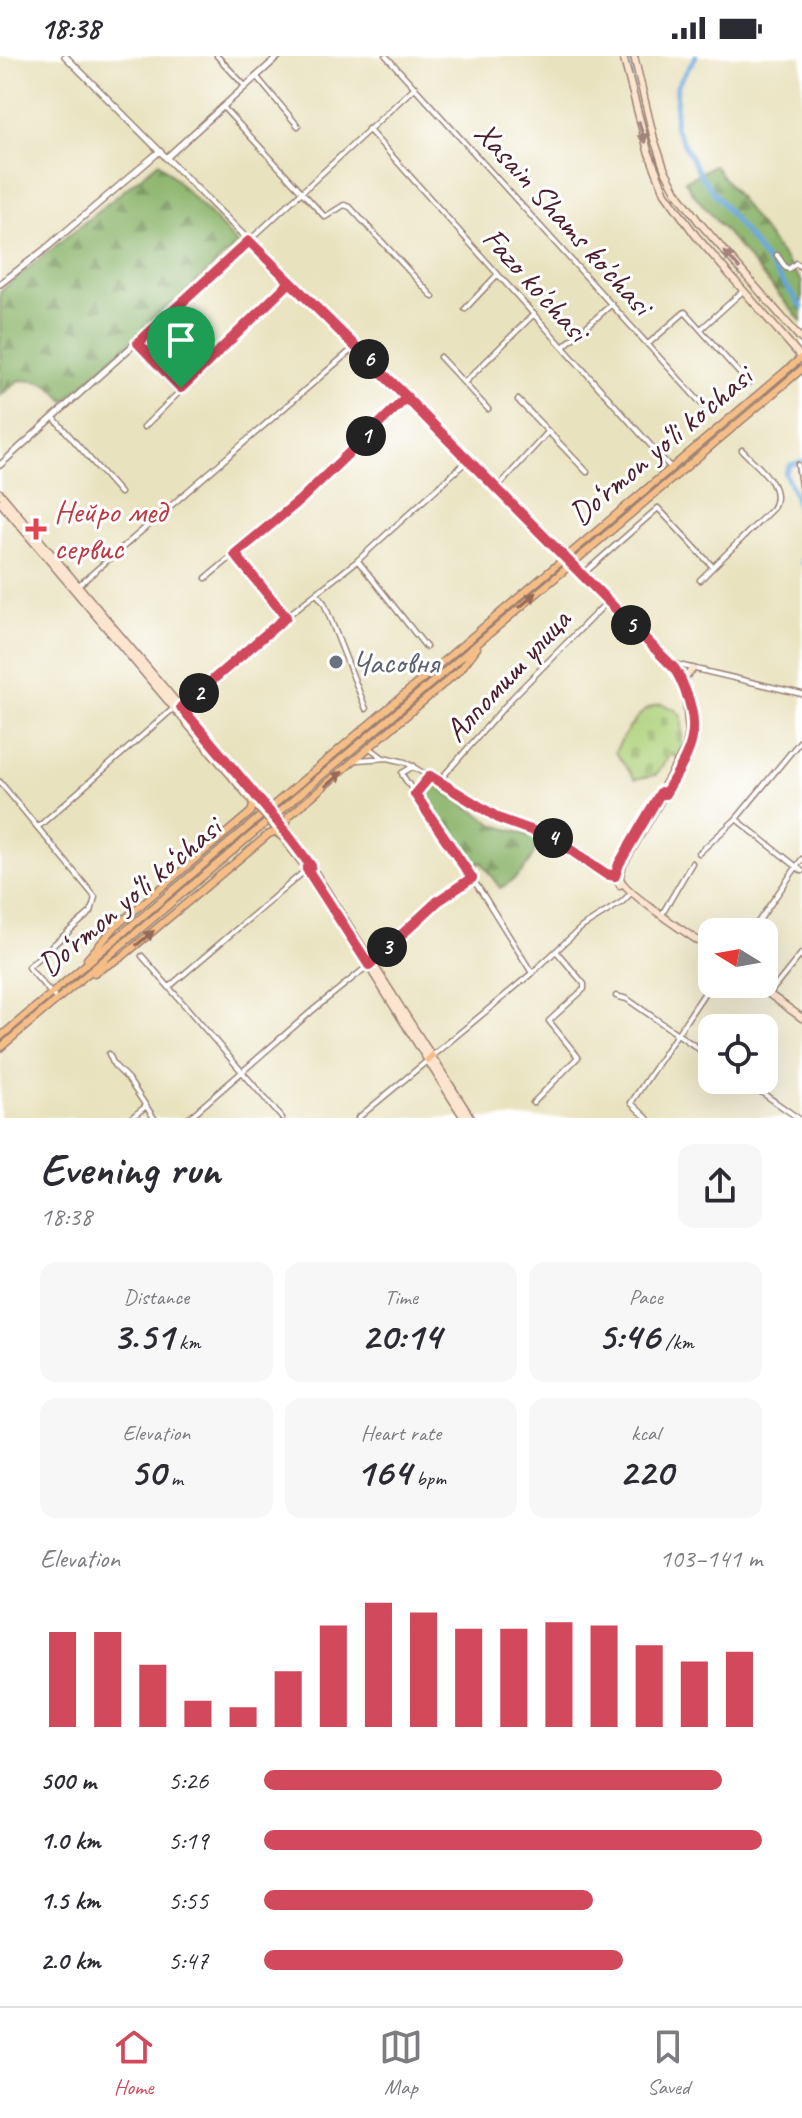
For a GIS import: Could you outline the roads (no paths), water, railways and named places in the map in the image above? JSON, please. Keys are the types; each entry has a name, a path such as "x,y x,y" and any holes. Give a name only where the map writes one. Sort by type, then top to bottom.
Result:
{"main road":[{"path":"623,56 650,159 663,189 691,230 802,358"},
{"path":"634,56 660,158 672,183 694,216 802,340"},
{"path":"634,101 644,98"},
{"path":"663,189 672,183"},
{"path":"743,291 752,283"},
{"name":"Do‘rmon yo‘li ko‘chasi","path":"0,1048 54,997 564,557 802,358"},
{"name":"Do‘rmon yo‘li ko‘chasi","path":"77,977 802,369"},
{"path":"0,493 286,836 471,1118"},
{"path":"0,502 76,587"},
{"path":"564,557 668,662 684,688"},
{"path":"286,836 289,816 461,669 485,637"},
{"path":"693,669 685,677 684,688 687,744 663,793 619,864 618,877 620,885 698,942"},
{"path":"178,708 251,799 262,808"},
{"path":"77,977 116,926 251,812 251,799"},
{"path":"77,977 122,957 269,834 275,832 286,836"},
{"name":"Do‘rmon yo‘li ko‘chasi","path":"0,1037 54,997"},
{"path":"777,998 802,1016"},
{"path":"430,1058 464,1118"}],"street":[{"path":"65,56 564,557"},
{"path":"217,56 245,86"},
{"path":"166,158 279,56"},
{"name":"Xasain Shams ko'chasi","path":"386,56 708,411"},
{"path":"256,76 298,126"},
{"path":"0,465 138,343 415,87"},
{"path":"222,106 325,217 344,205 350,207 433,297"},
{"name":"Fazo ko'chasi","path":"368,129 671,468"},
{"path":"0,284 160,151"},
{"path":"777,255 789,269 796,263 802,268"},
{"path":"465,309 497,275"},
{"path":"144,427 290,282"},
{"path":"701,329 743,291"},
{"path":"563,347 612,304"},
{"path":"648,344 685,312 748,383"},
{"path":"464,383 534,314"},
{"path":"138,343 181,388"},
{"path":"76,587 356,346"},
{"path":"440,357 488,409"},
{"path":"206,578 299,501 407,397"},
{"path":"518,400 587,472"},
{"path":"54,418 120,493"},
{"path":"497,488 548,432"},
{"path":"700,580 772,509 777,500 776,488 742,450"},
{"path":"38,827 286,617 357,561 468,460"},
{"path":"798,465 802,492"},
{"path":"582,575 658,508 713,567"},
{"path":"235,554 286,617"},
{"path":"357,561 426,647"},
{"path":"316,593 324,603 366,709"},
{"name":"Алпомиш улица","path":"439,781 513,697 608,601"},
{"path":"668,662 802,694"},
{"path":"699,853 736,819 802,739"},
{"path":"370,748 378,756 414,766 500,819 553,838 606,874 618,877"},
{"path":"357,760 385,758"},
{"path":"414,766 402,775 532,973"},
{"path":"415,794 430,776"},
{"path":"0,782 93,891 96,900 91,912 28,967 54,997"},
{"path":"736,819 802,871"},
{"path":"761,918 802,859"},
{"path":"660,916 692,863"},
{"path":"169,987 309,868"},
{"path":"189,1118 371,964 438,901 472,878"},
{"path":"358,1118 532,973 582,927 631,893"},
{"path":"533,1103 578,1057 549,1021 584,989 584,984 556,951"},
{"path":"778,983 802,953"},
{"path":"142,956 282,1118"},
{"path":"616,996 627,999 698,1048"},
{"path":"647,1118 631,1104 701,998"},
{"path":"109,1054 154,1118"},
{"path":"764,1094 798,1118"},
{"path":"131,1118 146,1107"}],"waterway":[{"path":"628,56 637,91"},
{"path":"696,56 677,86 675,128 701,176 802,307"},
{"path":"802,461 790,465 785,473 802,525"}],"place":[{"name":"Нейро мед сервис","path":"36,529"},
{"name":"Часовня","path":"336,662"}]}
